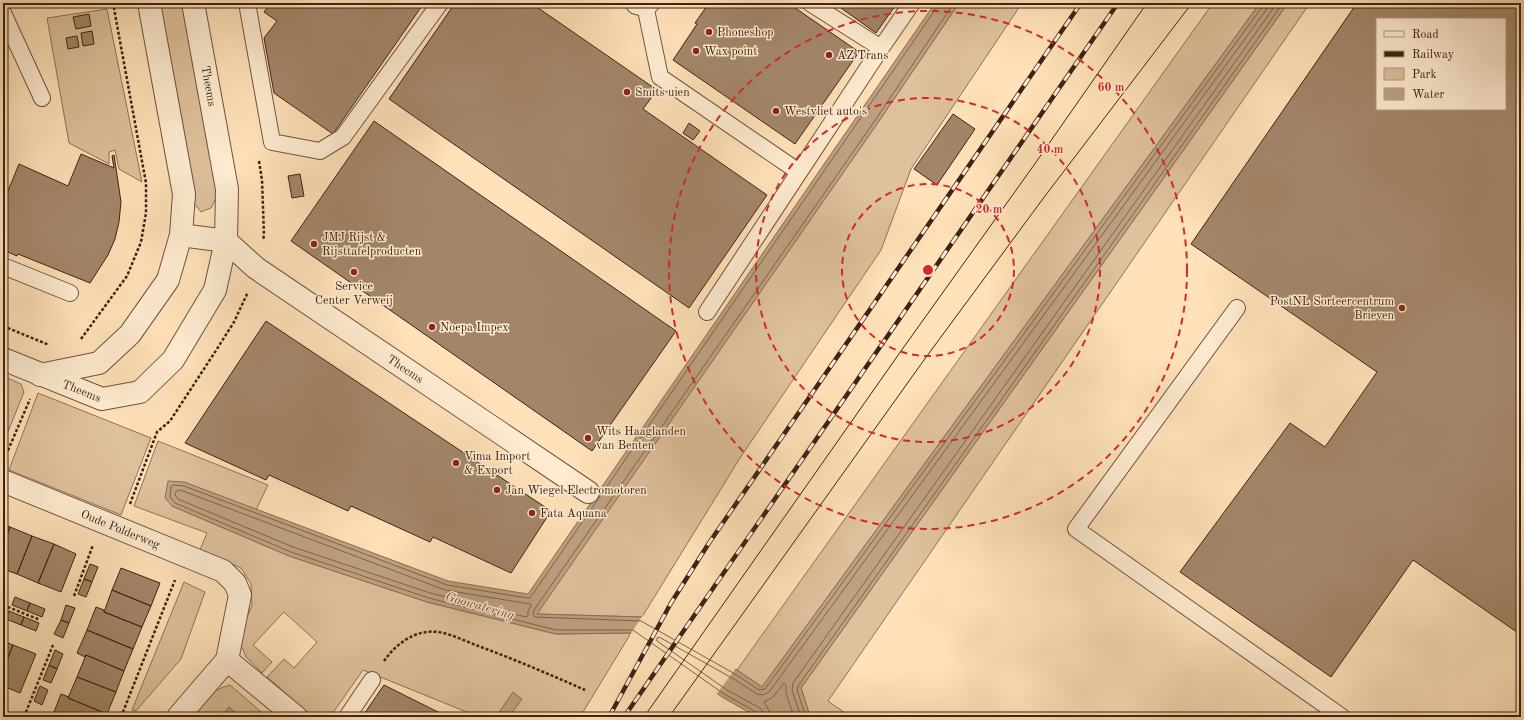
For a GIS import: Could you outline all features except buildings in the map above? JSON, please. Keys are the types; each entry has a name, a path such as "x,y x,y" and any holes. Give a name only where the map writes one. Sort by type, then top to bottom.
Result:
{"street":[{"name":"Theems","path":"40,375 100,363 130,334 168,280 181,235 184,194 148,3"},
{"name":"Theems","path":"40,375 102,399 140,392 173,360 215,290 226,241 227,189 194,3"},
{"path":"181,235 226,241"},
{"name":"Theems","path":"226,241 256,268 588,492"},
{"path":"3,359 40,375"},
{"name":"Oude Polderweg","path":"3,481 223,571 235,583 240,595 227,660"},
{"path":"178,717 227,660 296,717"}],"lane":[{"path":"247,3 272,142 320,151 343,137 440,3"},
{"path":"810,3 881,48"},
{"path":"706,312 912,3"},
{"path":"643,4 660,77 799,172"},
{"path":"3,12 42,98"},
{"path":"3,266 70,293"},
{"path":"1237,308 1076,530 1342,717"},
{"path":"347,717 372,680"}],"path":[{"path":"80,340 126,276 141,242 146,213 146,183 113,3"},
{"path":"128,509 157,432 170,421 234,322 250,286 264,235 262,180 258,157"},
{"path":"3,326 50,346"},
{"path":"6,456 40,375"},
{"path":"74,596 102,522"},
{"path":"121,717 185,555"},
{"path":"3,605 40,620"},
{"path":"372,680 392,650 404,640 419,634 437,632 536,668 585,690"},
{"path":"24,717 53,645"}],"green space":[{"path":"158,3 185,3 218,194 211,208 201,212 192,201"},
{"path":"959,3 1022,3 911,169 881,250 740,458 642,617 536,614 879,121"},
{"path":"1213,3 1260,3 762,687 737,670"},
{"path":"1288,3 1310,3 828,701 851,717 816,717 809,713 801,688"},
{"path":"107,9 142,182 119,169 115,150 109,152 109,164 69,143 47,18"},
{"path":"3,376 21,384 24,392 3,444"},
{"path":"38,393 151,438 121,515 9,470"},
{"path":"158,441 268,485 256,510 184,482 172,506 289,556 427,602 556,634 631,633 580,717 509,717 521,699 513,693 496,717 467,717 469,713 363,670 330,717 313,717 267,677 284,659 294,668 317,642 284,612 253,645 272,662 262,673 246,657 240,643 241,632 252,605 251,584 241,568 200,550 207,533 134,506"},
{"path":"184,582 205,592 181,659 136,711 132,710"},
{"path":"230,685 267,717 240,717 229,707 221,717 190,717 212,693"}],"water":[{"name":"Goowatering","path":"935,3 959,3 879,121 537,614 642,617 737,670 762,687 1260,3 1288,3 801,688 809,713 816,717 757,717 722,697 631,633 556,634 427,602 289,556 172,506 165,498 168,481 184,482 448,581 528,594"},
{"path":"513,692 522,699 509,717 496,717"},
{"path":"229,707 240,717 221,717"}],"pier":[{"path":"643,615 736,668 716,695 630,635"}],"tram line":[{"path":"644,717 1147,3"},
{"path":"669,717 924,360 1045,196 1192,3"}],"railway":[{"path":"609,717 671,603 709,543 1081,3"},
{"path":"624,717 1118,3"}],"place":[{"name":"Phoneshop","path":"709,32"},
{"name":"Wax point","path":"696,51"},
{"name":"AZ Trans","path":"829,55"},
{"name":"Smits uien","path":"627,92"},
{"name":"Westvliet auto's","path":"776,111"},
{"name":"JMJ Rijst & Rijsttafelproducten","path":"314,244"},
{"name":"Service Center Verweij","path":"354,272"},
{"name":"PostNL Sorteercentrum Brieven","path":"1402,308"},
{"name":"Noepa Impex","path":"432,327"},
{"name":"Wits Haaglanden van Benten","path":"588,438"},
{"name":"Vima Import & Export","path":"456,463"},
{"name":"Jan Wiegel Electromotoren","path":"497,490"},
{"name":"Fata Aquana","path":"532,513"}]}
